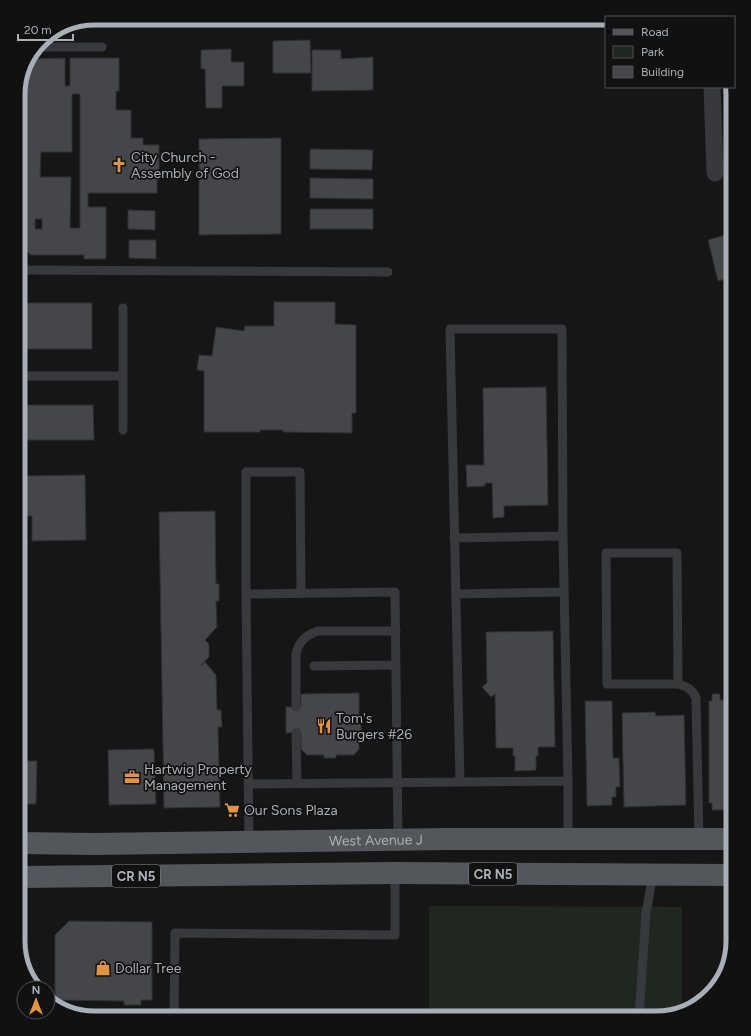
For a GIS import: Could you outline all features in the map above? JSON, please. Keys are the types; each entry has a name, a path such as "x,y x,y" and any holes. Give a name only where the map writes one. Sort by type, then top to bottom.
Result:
{"main road":[{"path":"395,873 420,860 522,859 540,839"},
{"name":"West Avenue J","path":"25,843 94,844 398,840 726,839"},
{"path":"210,875 228,861 374,860 398,840"},
{"name":"CR N5","path":"25,877 395,873 726,875"}],"street":[{"path":"712,88 715,173"}],"lane":[{"path":"44,47 102,47"},
{"path":"25,270 388,272"},
{"path":"123,308 123,430"},
{"path":"460,782 450,330 562,329 563,536 568,839"},
{"path":"25,376 123,376"},
{"path":"249,842 246,472 300,472 301,593"},
{"path":"454,538 563,536"},
{"path":"678,684 677,553 606,553 607,684 678,684 688,687 693,691 696,698 699,839"},
{"path":"246,594 395,592 398,840"},
{"path":"456,594 564,592"},
{"path":"296,707 296,654 302,639 310,633 318,631 396,631"},
{"path":"314,666 396,665"},
{"path":"296,732 297,784"},
{"path":"248,784 568,782"},
{"path":"174,1011 175,933 395,935 395,873"},
{"path":"640,1011 646,913 652,874"}],"green space":[{"path":"429,906 682,907 682,1006 674,1009 656,1011 429,1011"}],"building":[{"path":"310,40 311,73 273,73 273,41"},
{"path":"231,49 231,62 244,62 244,86 222,86 222,108 206,108 205,69 201,69 201,50"},
{"path":"312,50 341,50 341,59 373,57 373,90 312,91"},
{"name":"City Church - Assembly of God","path":"65,58 65,86 70,86 70,58 119,58 119,91 116,91 116,110 131,110 131,138 143,138 143,145 159,145 159,180 157,180 157,193 88,193 88,207 106,207 106,259 84,259 84,255 30,255 30,253 25,253 25,91 30,68 35,59","holes":["72,94 80,94 80,228 70,228 71,177 40,177 41,152 72,152","35,219 42,219 42,229 35,229"]},
{"path":"281,138 281,234 199,235 199,139"},
{"path":"310,149 373,150 372,170 310,169"},
{"path":"310,178 373,179 373,199 310,198"},
{"path":"310,209 373,209 373,229 310,229"},
{"path":"128,210 155,211 155,230 128,229"},
{"path":"725,235 726,237 726,279 718,281 708,240"},
{"path":"129,240 156,240 156,259 129,258"},
{"path":"274,302 335,302 335,324 356,325 356,413 352,413 352,433 283,432 283,430 260,430 260,432 204,432 204,371 197,370 199,355 212,356 216,327 244,331 245,326 274,326"},
{"path":"25,303 92,303 92,349 25,349"},
{"path":"546,387 548,505 504,506 504,517 493,518 492,483 485,483 485,486 467,487 466,465 484,465 483,388"},
{"path":"25,405 93,405 94,440 25,440"},
{"path":"85,475 86,540 32,541 32,516 25,516 25,476"},
{"path":"215,511 216,584 219,584 219,601 216,601 217,627 205,640 209,644 209,657 201,666 205,662 216,675 217,710 221,710 222,727 218,727 220,807 164,808 159,512"},
{"path":"553,631 555,747 538,747 538,756 536,756 536,770 515,771 515,756 513,756 513,748 496,748 495,694 491,697 482,687 487,683 486,632"},
{"name":"Tom's Burgers #26","path":"359,693 359,720 361,720 361,732 359,732 359,749 354,755 336,755 336,758 324,758 324,755 307,755 301,749 301,732 286,733 286,707 301,707 301,694"},
{"path":"712,694 720,694 720,700 726,700 726,810 712,810 712,803 709,803 709,701 712,701"},
{"path":"585,701 612,701 613,758 619,758 620,787 616,787 616,797 612,797 612,805 587,806"},
{"path":"655,712 656,716 684,715 686,805 624,807 622,713"},
{"name":"Hartwig Property Management","path":"154,749 156,804 109,805 108,750"},
{"path":"25,761 37,761 36,804 25,804"},
{"name":"Dollar Tree","path":"69,921 152,922 152,1000 141,1000 141,1005 124,1005 124,1001 58,1000 56,999 55,935"}],"place":[{"name":"City Church - Assembly of God","path":"119,165"},
{"name":"Tom's Burgers #26","path":"324,726"},
{"name":"Hartwig Property Management","path":"132,777"},
{"name":"Our Sons Plaza","path":"232,810"},
{"name":"Dollar Tree","path":"103,968"}]}
